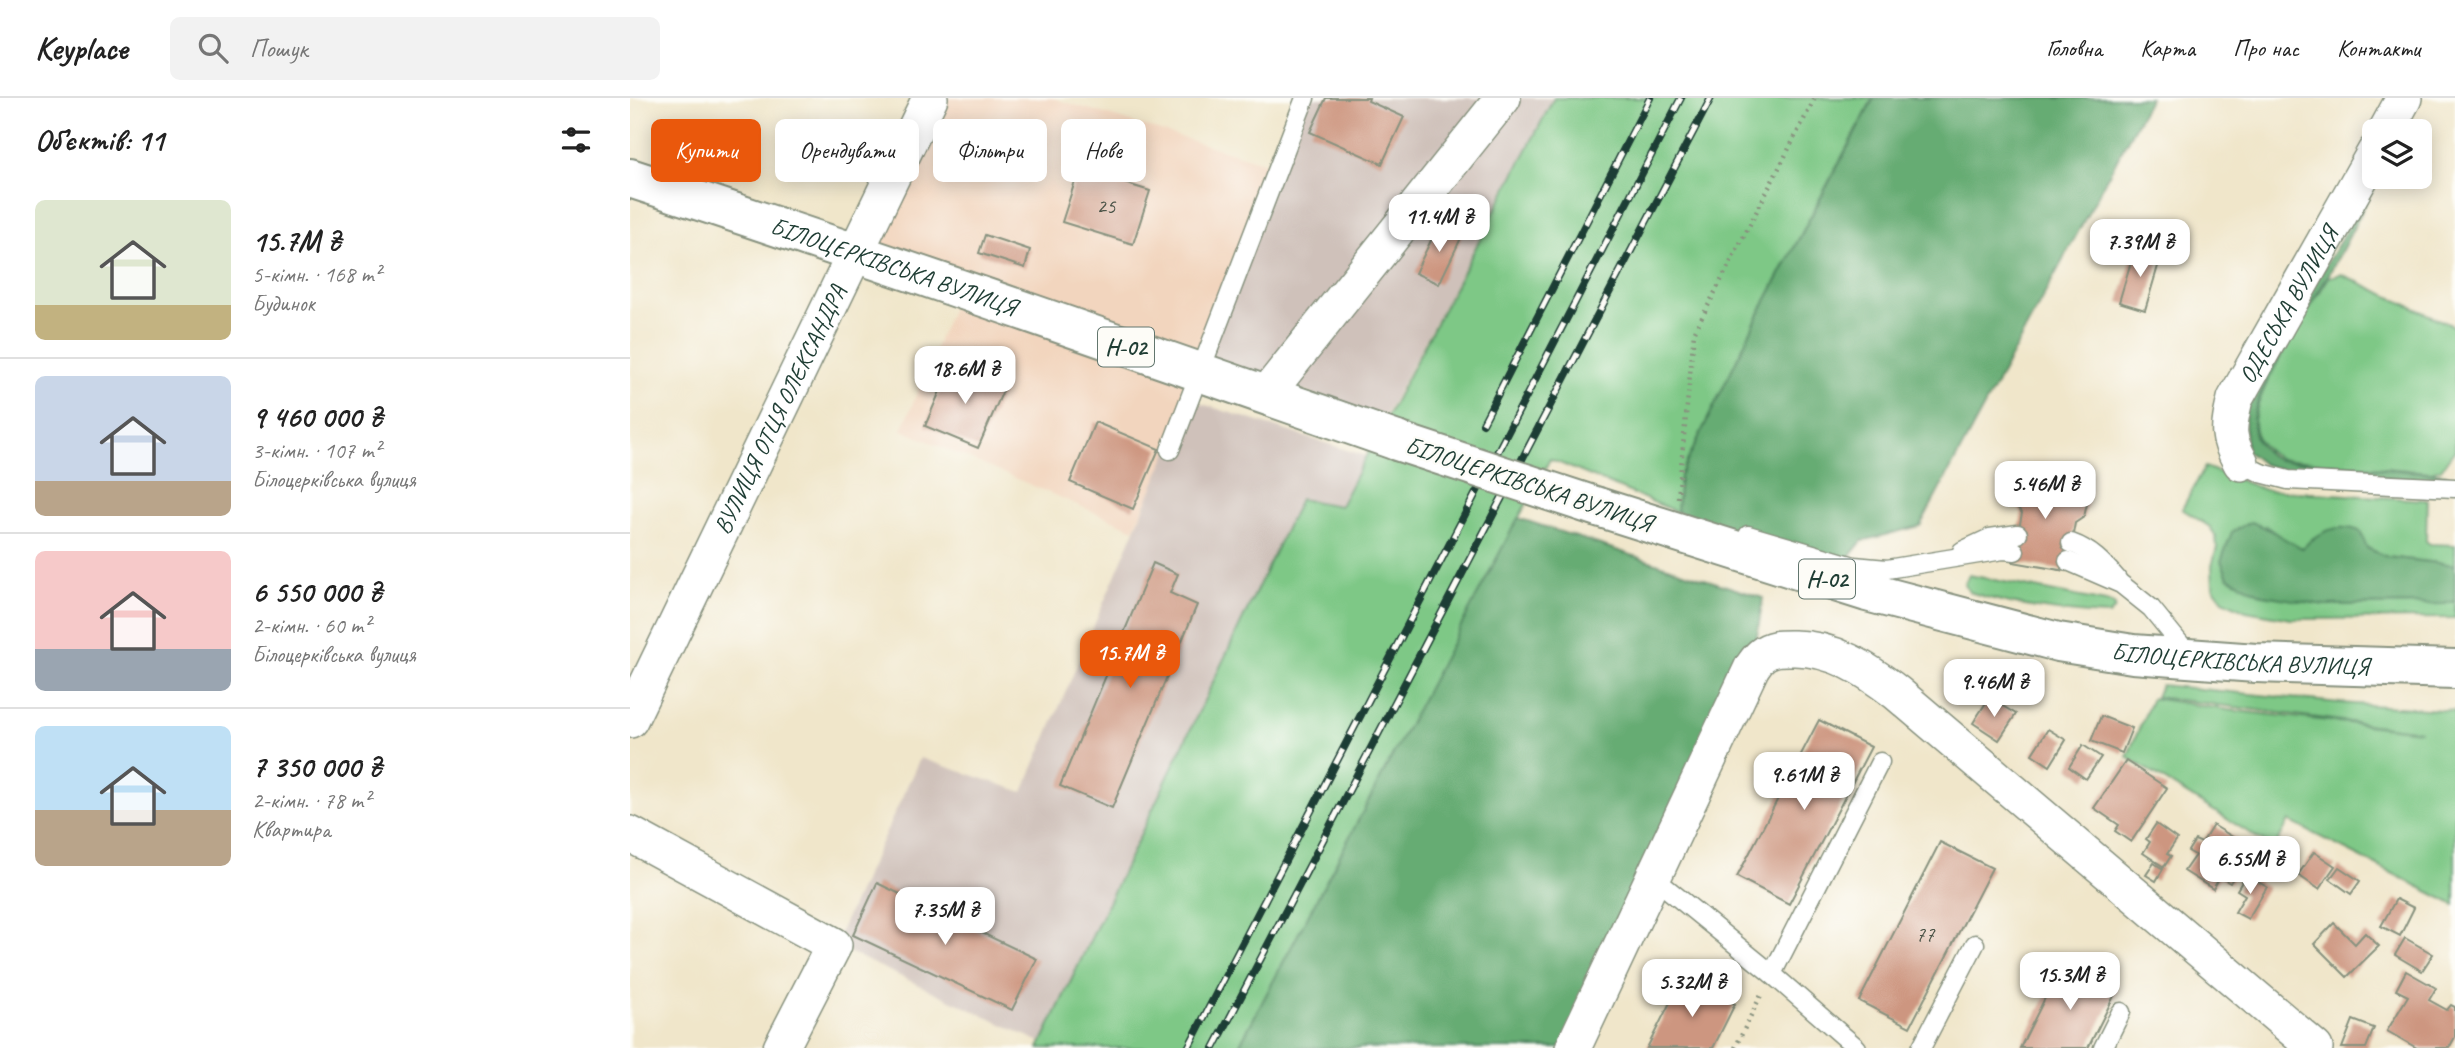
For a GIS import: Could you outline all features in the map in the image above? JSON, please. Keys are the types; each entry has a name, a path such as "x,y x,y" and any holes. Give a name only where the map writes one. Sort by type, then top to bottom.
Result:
{"main road":[{"name":"БІЛОЦЕРКІВСЬКА ВУЛИЦЯ","path":"630,178 856,251 959,290 1397,441 1867,592 1990,625 2133,654 2256,663 2455,671"}],"street":[{"name":"ВУЛИЦЯ ОТЦЯ ОЛЕКСАНДРА","path":"630,720 930,98"},
{"path":"1276,382 1503,98"},
{"path":"2393,119 2404,98"},
{"name":"ОДЕСЬКА ВУЛИЦЯ","path":"2235,464 2229,425 2235,399 2362,175"},
{"path":"1573,1048 1752,667 1763,654 1777,648 1807,648 1833,654 1870,672 1897,693 2315,1048"},
{"path":"630,834 834,945 781,1048"}],"lane":[{"path":"1170,450 1305,98"},
{"path":"2235,464 2288,480 2455,488"},
{"path":"1643,522 1730,529 1853,566 1887,569 2003,550 2016,542"},
{"path":"2069,552 2121,584 2151,608 2192,659"},
{"path":"1772,974 1880,762"},
{"path":"1654,878 1772,974 1857,1048"},
{"path":"1922,1048 1975,944"},
{"path":"2103,1048 2121,1012"}],"path":[{"path":"1678,500 1695,333 1815,98"},
{"path":"1734,1048 1772,974"}],"shaded area":[{"path":"930,98 1052,98 1121,119 1061,119 1061,182 1146,182 1146,127 1279,167 1170,450 1134,529 902,430 959,290 856,252 890,182 919,182 919,121"},
{"path":"1305,98 1554,98 1383,420 1207,356"},
{"path":"1190,400 1366,456 1340,507 1300,499 1042,1043 834,945 920,758 1023,792"}],"green space":[{"path":"1554,98 1873,98 1759,314 1680,476 1677,512 1550,459 1238,1048 1039,1048 1300,499 1340,506"},
{"path":"1874,98 2150,98 1920,526 1862,541 1844,563 1677,512 1680,476 1759,314"},
{"path":"2373,189 2335,264 2262,390 2253,423 2255,435 2264,450 2278,460 2446,474 2455,478 2455,482 2285,471 2263,464 2246,451 2244,399"},
{"path":"2341,274 2455,327 2455,450 2441,469 2431,472 2281,459 2270,453 2259,439 2254,422 2264,390 2297,328 2329,277"},
{"path":"2205,467 2265,490 2427,500 2426,541 2430,544 2455,545 2455,565 2387,557 2367,548 2360,532 2313,538 2302,549 2282,539 2265,525 2324,605 2444,604 2455,601 2455,618 2291,619 2246,611 2223,600 2213,587 2212,566 2217,547 2216,537 2210,527 2182,509"},
{"path":"1518,518 1763,598 1752,667 1573,1048 1238,1048"},
{"path":"2250,522 2302,548 2329,530 2351,528 2360,531 2367,548 2387,557 2455,565 2455,601 2444,604 2324,605 2263,595 2228,577 2221,561 2232,532"},
{"path":"1969,575 2111,603 2115,606 2109,615 2055,611 2021,605 1969,592 1964,584"},
{"path":"2161,685 2340,703 2455,711 2455,905 2289,821 2274,848 2127,757 2152,698 2228,710 2420,731 2156,697"}],"building":[{"path":"1326,98 1369,98 1368,101 1404,117 1382,164 1310,132"},
{"path":"1075,182 1121,182 1150,191 1133,244 1062,222"},
{"path":"1439,224 1462,236 1439,284 1415,273"},
{"path":"985,235 1030,250 1025,268 979,253"},
{"path":"2135,248 2161,256 2145,310 2119,302"},
{"path":"952,363 1005,386 978,448 925,426"},
{"path":"1095,422 1159,449 1133,509 1070,482"},
{"path":"2003,476 2090,491 2084,517 2075,523 2066,571 2013,562 2022,513 2009,498 2000,497"},
{"path":"1153,563 1178,574 1170,593 1197,605 1112,808 1060,786"},
{"path":"1989,698 2016,714 1999,740 1973,723"},
{"path":"2101,716 2132,728 2122,753 2091,741"},
{"path":"1819,720 1871,747 1789,904 1737,877"},
{"path":"2048,729 2066,740 2050,766 2032,754"},
{"path":"2083,745 2101,757 2086,779 2069,767"},
{"path":"2126,761 2167,788 2131,842 2115,831 2119,825 2094,808"},
{"path":"2156,824 2177,839 2167,854 2171,856 2164,867 2143,853 2150,842 2146,839"},
{"path":"2213,825 2251,848 2230,883 2220,877 2213,889 2184,871 2195,855 2188,851 2195,840 2202,843"},
{"path":"1940,842 1992,868 1910,1027 1859,1001"},
{"path":"2314,852 2335,866 2319,889 2298,875"},
{"path":"2154,863 2163,869 2156,881 2146,875"},
{"path":"2339,867 2360,881 2351,894 2330,879"},
{"path":"2246,875 2267,887 2248,919 2235,912 2245,895 2237,890"},
{"path":"877,883 1037,959 1012,1010 853,935"},
{"path":"2396,899 2414,908 2400,936 2381,926"},
{"path":"2334,923 2355,944 2365,933 2379,946 2347,977 2314,944"},
{"path":"2405,938 2433,954 2422,971 2395,955"},
{"path":"2063,962 2117,990 2088,1048 2020,1048"},
{"path":"2406,971 2436,988 2429,1000 2447,1010 2451,1005 2455,1007 2455,1037 2449,1048 2417,1048 2387,1031 2408,996 2396,990"},
{"path":"1683,977 1735,1004 1713,1048 1647,1048"},
{"path":"2353,1020 2374,1028 2366,1048 2342,1048"}],"railway":[{"path":"1483,423 1650,98"},
{"path":"1188,1048 1681,98"},
{"path":"1214,1048 1711,98"}]}
